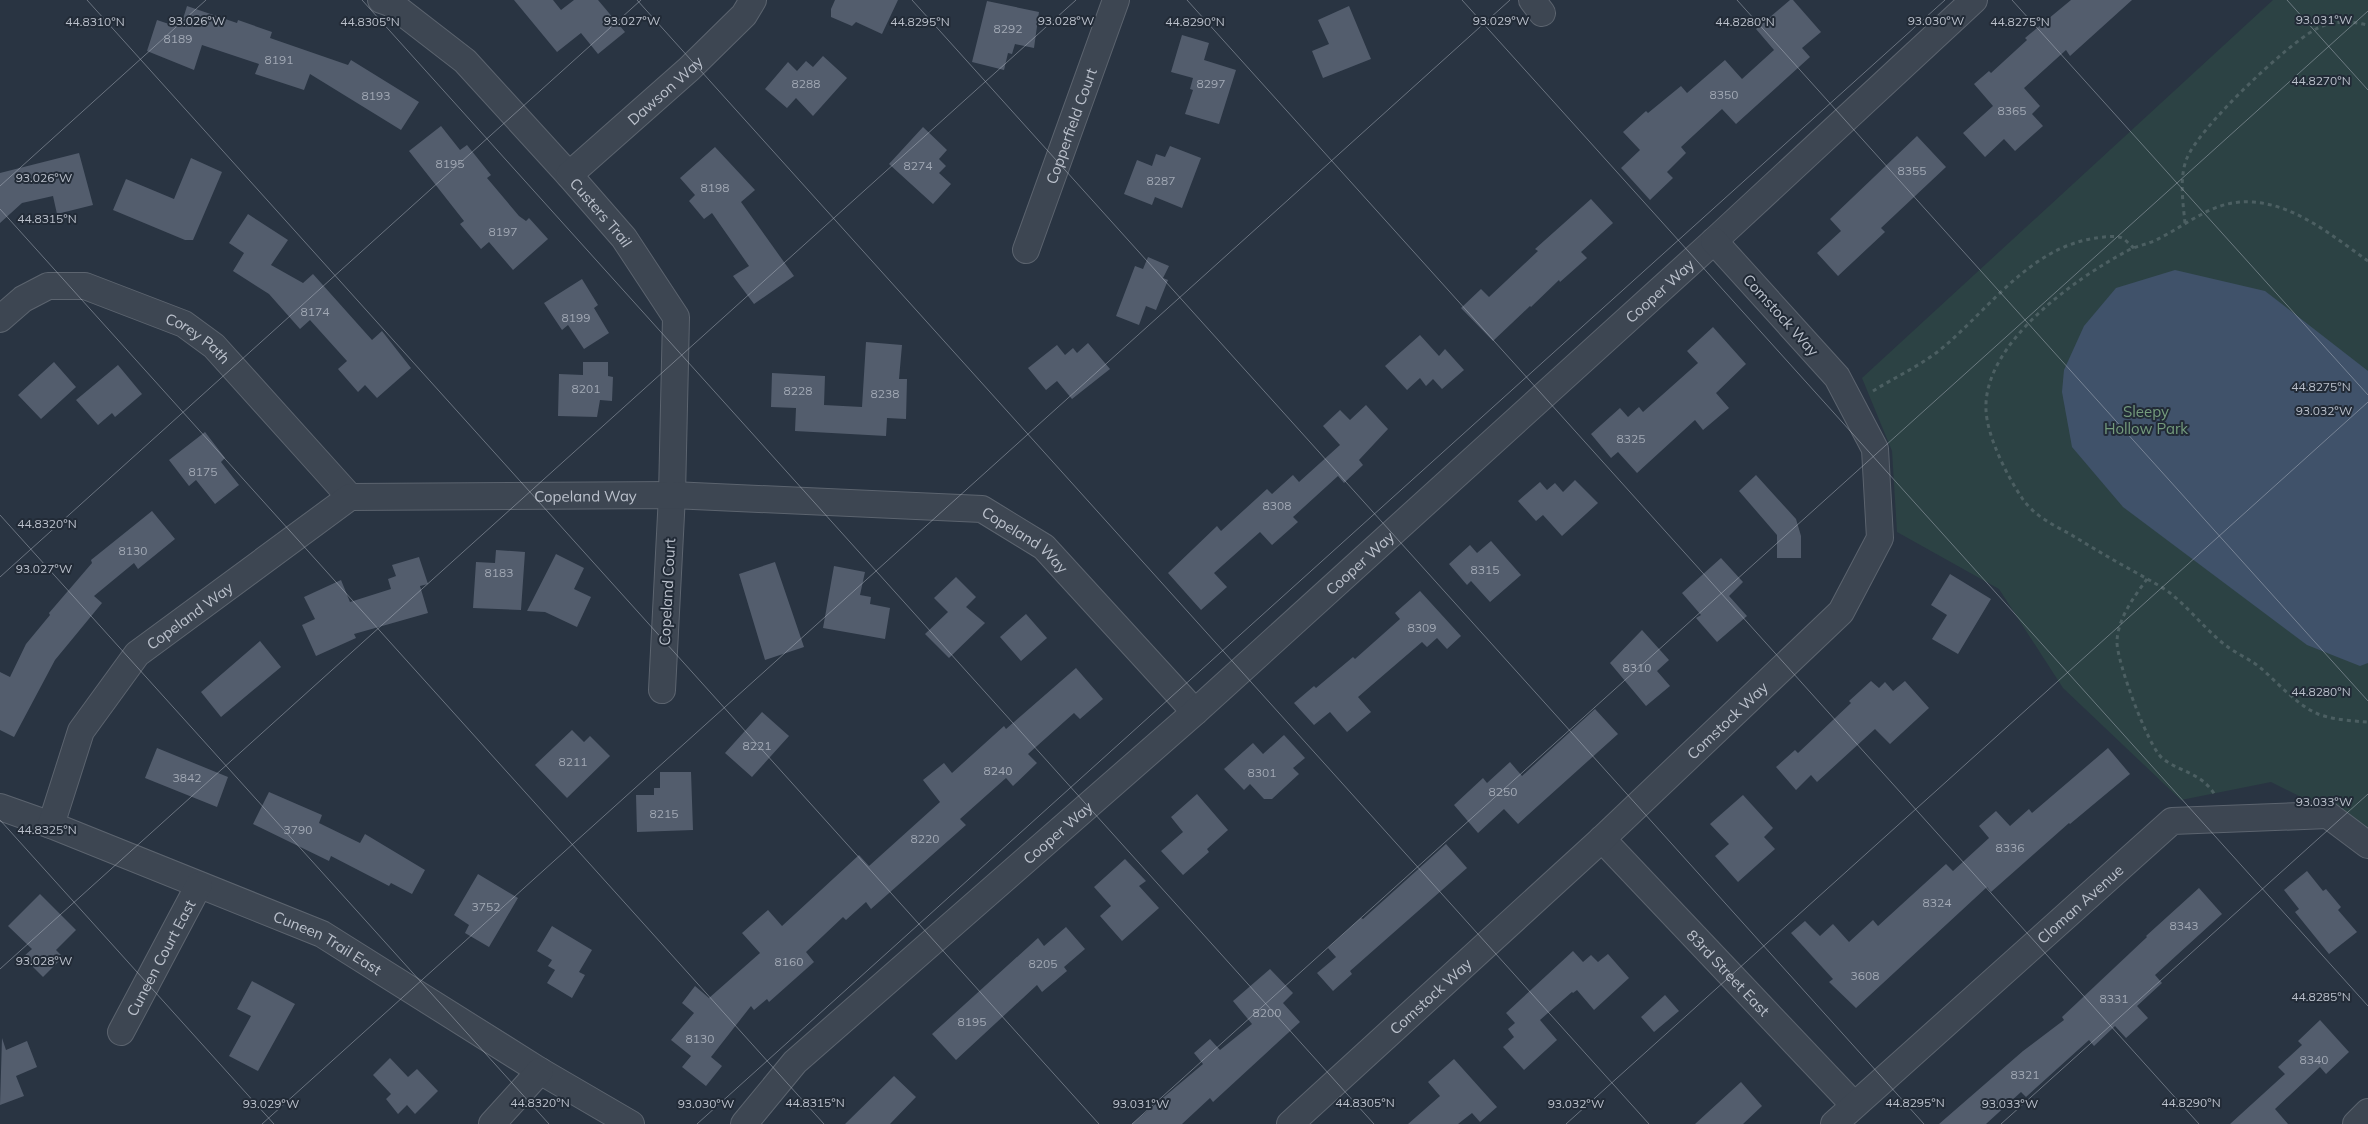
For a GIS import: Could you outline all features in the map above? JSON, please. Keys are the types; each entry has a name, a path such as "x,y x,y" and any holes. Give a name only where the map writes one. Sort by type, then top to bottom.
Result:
{"street":[{"name":"Custers Trail","path":"381,0 390,3 465,61 624,238 676,317 672,495"},
{"name":"Dawson Way","path":"569,176 689,69 744,15 753,0"},
{"name":"Copperfield Court","path":"1026,250 1116,0"},
{"name":"Cooper Way","path":"744,1124 795,1062 1195,712 1714,241 1974,0"},
{"name":"Comstock Way","path":"1290,1124 1602,839 1841,612 1880,538 1875,449 1837,377 1714,241"},
{"name":"Corey Path","path":"0,319 23,299 48,286 86,286 184,324 214,346 350,497"},
{"name":"Copeland Way","path":"51,825 81,732 137,654 350,497 672,495 982,509 1044,547 1195,712"},
{"name":"Copeland Court","path":"662,690 672,495"},
{"name":"Cuneen Trail East","path":"0,807 51,825 322,934 540,1071 631,1124"},
{"name":"Cloman Avenue","path":"1834,1124 2172,821 2328,815 2368,844"},
{"name":"83rd Street East","path":"1602,839 1854,1105"},
{"name":"Cuneen Court East","path":"121,1032 199,885"},
{"path":"492,1124 540,1071"},
{"path":"2356,1124 2368,1112"}],"path":[{"path":"2185,223 2183,178 2186,159 2198,138 2216,118 2279,58 2316,29 2334,22 2351,21 2368,25"},
{"path":"2368,261 2308,220 2274,205 2251,201 2223,205 2204,212 2159,239 2134,248 2088,274 2032,318 2003,357 1989,380 1986,408 1988,428 2022,500 2043,519 2168,592 2227,646 2262,668 2298,701 2317,714 2345,720 2368,722"},
{"path":"1852,405 1946,346 2006,287 2030,267 2053,252 2081,240 2104,237 2122,238 2134,248"},
{"path":"2146,579 2126,609 2117,641 2131,692 2153,748 2163,758 2201,778 2211,788 2230,818"}],"green space":[{"name":"Sleepy Hollow Park","path":"2273,0 2368,0 2368,830 2271,782 2181,800 2063,688 1999,589 1897,532 1892,451 1862,378"}],"water":[{"path":"2175,270 2265,291 2368,371 2368,663 2360,666 2307,645 2123,507 2072,447 2062,392 2064,370 2084,326 2116,288"}],"building":[{"path":"514,0 553,0 561,10 574,0 598,0 625,32 598,54 581,33 557,52"},
{"path":"835,0 898,0 882,34 856,22 852,26 831,17 831,9"},
{"path":"1790,0 1793,0 1821,32 1802,48 1810,57 1736,124 1722,109 1681,147 1686,153 1667,172 1673,178 1650,200 1621,168 1640,150 1623,132 1646,111 1648,113 1681,86 1687,93 1725,60 1742,79 1774,50 1756,29"},
{"path":"2071,0 2132,0 2070,56 2066,50 2024,88 2040,106 2032,114 2043,126 2015,151 2004,139 1985,157 1963,133 1993,106 1974,84 1989,71 1991,73 2027,40 2025,38"},
{"path":"987,1 1039,12 1034,48 1015,44 1012,54 1008,53 1004,70 972,62"},
{"path":"187,6 237,23 238,20 272,32 270,38 348,65 351,60 419,102 401,130 310,74 304,90 255,74 259,64 202,45 194,70 147,51 157,20 169,24 172,15 183,19"},
{"path":"1349,6 1371,59 1323,78 1312,51 1329,44 1318,20"},
{"path":"1182,35 1209,43 1204,60 1236,70 1219,124 1185,114 1193,90 1190,89 1193,78 1171,72"},
{"path":"823,56 847,78 813,116 796,98 787,108 765,89 788,62 797,71 806,61 813,67"},
{"path":"441,126 460,150 467,145 491,175 487,178 519,216 526,221 529,218 548,239 513,270 489,242 481,249 460,224 464,221 409,151"},
{"path":"923,127 947,150 939,159 946,166 939,173 951,184 933,204 889,164"},
{"path":"1917,136 1946,167 1881,228 1885,232 1838,276 1817,253 1841,231 1830,219"},
{"path":"1170,146 1201,158 1182,208 1155,197 1152,205 1124,194 1137,160 1152,166 1156,154 1165,157"},
{"path":"715,147 755,190 741,202 794,276 754,304 733,276 749,266 712,213 704,219 689,201 695,195 680,178"},
{"path":"79,153 93,205 57,214 53,196 22,203 0,223 0,173"},
{"path":"191,158 222,172 193,240 185,240 113,210 126,179 174,199"},
{"path":"1591,199 1613,223 1581,252 1587,258 1560,282 1559,280 1493,341 1461,308 1481,289 1489,297 1538,251 1535,249"},
{"path":"248,214 288,240 271,265 303,283 313,274 372,340 382,331 411,368 377,398 365,385 358,392 338,369 347,361 310,320 300,329 269,294 233,271 244,253 229,243"},
{"path":"1148,257 1169,266 1163,278 1168,280 1156,310 1146,306 1139,325 1116,316 1135,266 1143,269"},
{"path":"582,279 598,305 594,308 609,333 584,349 568,325 562,330 544,303"},
{"path":"1713,327 1746,364 1716,393 1729,408 1703,430 1695,420 1637,473 1618,452 1611,458 1591,434 1620,408 1628,417 1639,407 1643,412 1698,363 1687,351"},
{"path":"1420,335 1439,356 1445,349 1464,370 1442,389 1433,379 1426,386 1420,378 1407,390 1385,366"},
{"path":"866,342 902,345 899,379 907,379 906,419 887,418 886,436 795,431 796,408 771,407 772,373 825,376 824,405 862,407"},
{"path":"1088,343 1110,369 1072,399 1057,381 1046,390 1028,368 1057,345 1065,355 1073,348 1077,353"},
{"path":"54,362 76,387 41,419 18,395"},
{"path":"583,362 608,362 608,376 613,377 612,401 600,400 597,417 558,416 559,374 583,375"},
{"path":"118,365 142,394 115,417 112,413 98,425 76,400"},
{"path":"1366,405 1388,429 1359,460 1363,465 1344,483 1338,476 1293,517 1298,522 1272,545 1260,532 1214,573 1227,587 1201,610 1168,573 1217,526 1221,531 1267,489 1272,494 1293,475 1299,482 1340,445 1323,426 1340,410 1350,420"},
{"path":"205,432 225,458 221,462 239,485 215,504 196,480 189,486 169,460"},
{"path":"1756,475 1796,519 1801,536 1801,558 1777,558 1777,535 1739,491"},
{"path":"1575,480 1598,503 1562,536 1543,515 1536,521 1518,501 1540,482 1547,490 1555,483 1563,492"},
{"path":"152,511 175,539 138,569 134,563 94,596 102,603 55,660 14,737 0,730 0,672 10,677 26,644 50,615 49,613 92,563 91,560"},
{"path":"1491,541 1521,575 1490,602 1471,581 1467,585 1449,564 1470,545 1477,553"},
{"path":"496,550 525,552 521,610 473,608 476,562 495,563"},
{"path":"556,554 584,568 574,589 591,597 577,627 545,612 527,611"},
{"path":"419,557 428,584 420,586 428,613 354,634 356,638 316,656 302,625 315,619 304,597 341,580 350,602 391,589 388,579 396,576 392,565"},
{"path":"1721,558 1743,582 1729,596 1747,616 1717,642 1696,618 1701,615 1682,593"},
{"path":"775,562 804,647 765,660 739,574"},
{"path":"834,566 865,572 860,595 871,597 870,604 890,608 885,639 823,628"},
{"path":"1950,574 1991,599 1958,654 1932,639 1947,615 1931,605"},
{"path":"956,577 976,597 966,607 985,623 949,658 925,634 948,612 934,598"},
{"path":"1420,591 1461,636 1447,649 1437,638 1427,647 1422,642 1358,697 1371,712 1347,732 1330,712 1314,725 1294,703 1314,686 1316,688 1353,657 1355,659 1400,619 1395,613"},
{"path":"1026,614 1047,638 1021,661 1000,637"},
{"path":"1642,630 1669,660 1657,671 1670,686 1646,706 1610,663"},
{"path":"260,641 281,667 221,717 201,692"},
{"path":"1076,668 1103,699 1080,719 1074,713 1028,754 1037,763 1013,786 1006,778 960,819 966,825 871,909 866,902 846,920 843,917 806,952 814,962 769,1002 767,999 754,1010 751,1006 711,1057 722,1066 706,1086 682,1067 691,1056 671,1040 694,1013 682,1003 695,986 709,998 760,953 742,933 768,910 782,926 859,855 869,866 940,802 923,780 944,763 952,773 1004,726 1006,729"},
{"path":"1871,681 1879,688 1885,682 1893,691 1905,681 1929,708 1890,744 1875,729 1817,782 1811,775 1796,790 1776,767 1795,750 1798,753 1851,703 1849,701"},
{"path":"1595,709 1618,734 1518,824 1504,809 1478,833 1454,805 1483,778 1487,783 1510,762 1522,776"},
{"path":"762,712 789,736 752,777 725,753"},
{"path":"572,730 584,742 590,736 610,756 567,798 535,765"},
{"path":"1284,735 1305,758 1293,768 1299,774 1272,799 1264,799 1250,784 1244,790 1224,769 1253,743 1263,754"},
{"path":"157,748 228,777 217,807 145,778"},
{"path":"2108,748 2130,774 2069,823 1991,892 1987,887 1856,1008 1829,982 1833,979 1791,933 1805,921 1820,936 1833,924 1849,942 1873,920 1878,926 1946,864 1953,871 1989,838 1979,826 1996,811 2010,826 2029,809 2032,813"},
{"path":"660,772 691,772 693,830 637,832 636,795 654,795 654,788 660,788"},
{"path":"269,792 322,815 319,823 360,843 365,834 425,870 412,894 391,883 389,886 331,856 329,861 253,824"},
{"path":"1197,794 1228,830 1207,849 1209,852 1183,875 1161,851 1183,832 1171,817"},
{"path":"1743,795 1773,828 1764,837 1775,849 1738,882 1715,856 1729,844 1710,824"},
{"path":"1446,844 1467,868 1350,971 1352,974 1333,991 1317,973 1336,957 1328,948"},
{"path":"1125,859 1146,881 1139,886 1159,908 1122,941 1100,916 1111,906 1094,887"},
{"path":"2307,871 2323,891 2326,889 2341,907 2338,910 2357,932 2329,954 2295,912 2299,909 2284,890"},
{"path":"478,874 518,898 489,947 465,933 469,925 454,915"},
{"path":"2199,888 2222,914 2155,975 2162,983 2137,1006 2148,1018 2126,1038 2115,1026 2094,1046 2089,1040 2026,1097 2021,1092 1986,1124 1939,1124 2023,1051 2064,1020 2062,1017"},
{"path":"40,894 76,930 56,950 63,957 43,977 23,957 32,949 8,926"},
{"path":"552,926 592,950 579,972 585,975 572,998 547,983 555,970 548,966 552,960 537,951"},
{"path":"1066,927 1085,949 1064,967 1067,971 1042,992 1037,985 956,1060 932,1034 1038,938 1044,946"},
{"path":"1573,951 1583,962 1591,955 1598,962 1608,954 1629,978 1594,1010 1577,990 1572,992 1540,1020 1557,1040 1524,1070 1503,1047 1514,1037 1508,1029 1515,1023 1506,1013"},
{"path":"1270,969 1293,993 1283,1003 1300,1022 1213,1102 1210,1098 1182,1124 1132,1124 1203,1064 1194,1053 1210,1039 1220,1050 1252,1024 1233,1001"},
{"path":"252,981 295,1004 258,1071 229,1056 251,1016 237,1009"},
{"path":"1665,995 1679,1011 1654,1032 1641,1017"},
{"path":"2320,1020 2349,1052 2326,1074 2320,1067 2275,1109 2288,1124 2230,1124 2285,1074 2278,1067 2302,1045 2298,1041"},
{"path":"2,1038 6,1050 27,1041 37,1067 16,1076 24,1096 0,1105"},
{"path":"390,1058 408,1077 417,1069 438,1091 415,1114 407,1105 398,1114 386,1099 391,1094 373,1075"},
{"path":"1454,1059 1497,1107 1480,1122 1472,1113 1458,1124 1408,1124 1440,1096 1428,1082"},
{"path":"894,1076 916,1097 890,1124 845,1124"},
{"path":"1741,1082 1762,1106 1743,1124 1695,1124"}]}
